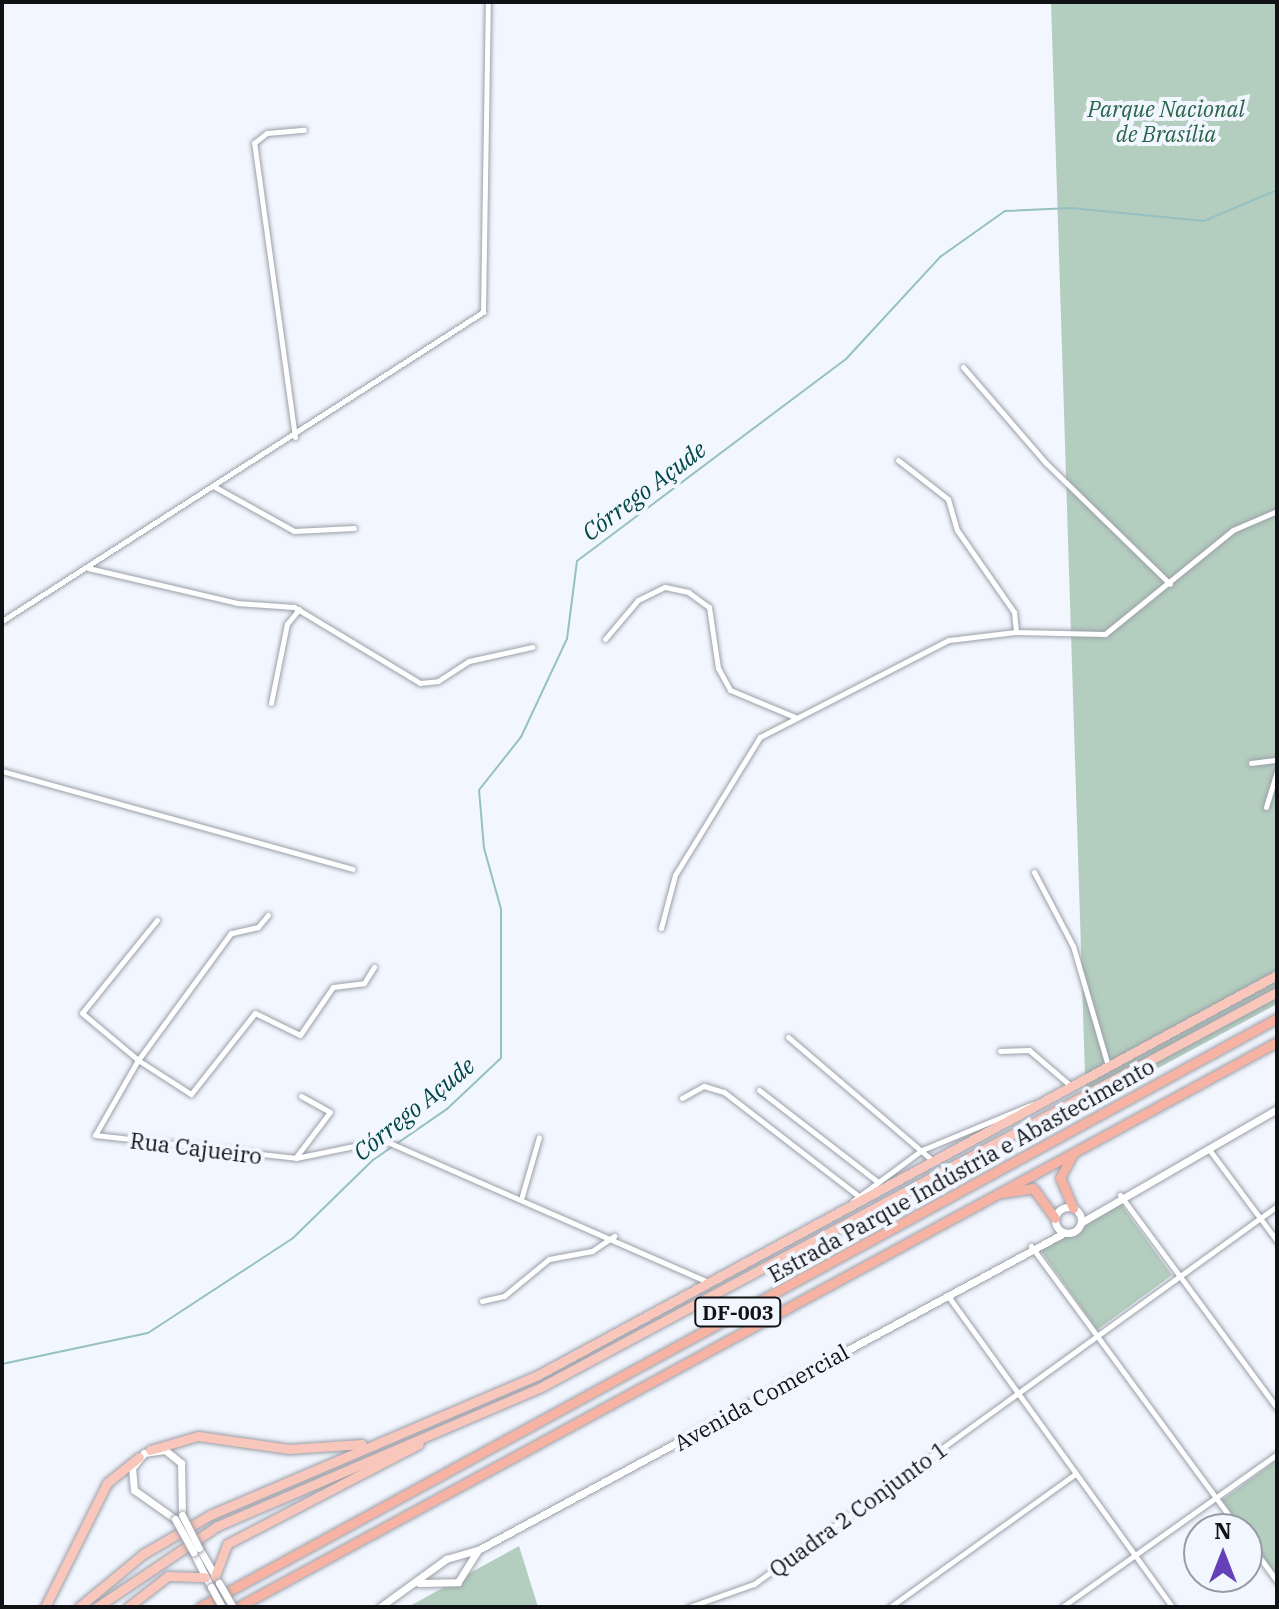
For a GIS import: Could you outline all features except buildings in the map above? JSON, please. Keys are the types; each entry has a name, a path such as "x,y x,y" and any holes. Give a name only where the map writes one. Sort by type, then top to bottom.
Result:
{"highway":[{"name":"Estrada Parque Indústria e Abastecimento","path":"200,1607 1277,1018"},
{"name":"Estrada Parque Indústria e Abastecimento","path":"236,1607 1277,1042"},
{"path":"1075,1208 1060,1178 1078,1149"},
{"path":"989,1197 1033,1188 1054,1220"}],"main road":[{"path":"79,1607 143,1554 210,1515 374,1442 538,1375 712,1284 838,1215 861,1198 879,1192 1277,975"},
{"path":"97,1607 217,1526 557,1379 1277,992"},
{"path":"128,1607 168,1576 213,1578 227,1544 436,1432"},
{"path":"150,1450 198,1436 289,1449 374,1442"},
{"path":"45,1607 107,1483 139,1457"}],"street":[{"path":"2,621 295,437 483,312 488,2"},
{"path":"295,437 254,143 267,133 304,130"},
{"path":"963,367 1046,463 1170,584"},
{"path":"898,460 948,499 957,530 1014,612 1016,632"},
{"path":"215,487 294,531 354,528"},
{"path":"661,928 675,875 744,755 795,717 934,645 1016,632 1105,634 1233,530 1277,511"},
{"path":"87,567 237,603 299,609 420,683 438,681 469,661 532,647"},
{"path":"605,639 638,600 665,587 688,592 709,607 718,668 730,690 795,717"},
{"path":"271,703 287,624 299,609"},
{"path":"1251,763 1277,760"},
{"path":"2,771 353,869"},
{"path":"1266,807 1277,771"},
{"path":"1034,872 1073,946 1108,1067"},
{"path":"138,1060 231,933 258,927 268,915"},
{"path":"157,920 81,1017 138,1060 194,1095 255,1013 300,1035 333,987 364,983 374,967"},
{"path":"788,1037 934,1162"},
{"path":"1000,1051 1029,1050 1072,1087"},
{"name":"Rua Cajueiro","path":"138,1060 95,1135 296,1158 383,1140 522,1196"},
{"path":"682,1098 704,1086 724,1092 861,1198 877,1180 922,1150 1003,1111 1045,1101"},
{"path":"759,1090 877,1180 879,1192"},
{"path":"296,1158 330,1112 301,1096"},
{"path":"1075,1208 1082,1222 1101,1206 1277,1109"},
{"path":"539,1137 522,1196 712,1284"},
{"path":"1208,1147 1277,1241"},
{"path":"1120,1195 1182,1275 1277,1408"},
{"path":"1064,1233 1054,1220 1075,1208 1101,1206"},
{"name":"Quadra 2 Conjunto 1","path":"689,1607 747,1589 1277,1206"},
{"name":"Avenida Comercial","path":"1041,1240 1054,1220"},
{"name":"Avenida Comercial","path":"380,1607 439,1566 478,1550 948,1296 1041,1240 1064,1233 1082,1222"},
{"path":"482,1301 504,1296 549,1259 592,1251 614,1236"},
{"path":"1031,1246 1227,1513"},
{"path":"948,1296 1172,1607"},
{"path":"178,1517 181,1463 165,1450 150,1450 139,1457 134,1490 178,1517 213,1578 236,1607"},
{"path":"1062,1607 1277,1454"},
{"path":"890,1607 1075,1474"},
{"path":"414,1584 450,1583 462,1579 478,1550"},
{"path":"1263,1562 1277,1581"},
{"path":"439,1566 450,1583"},
{"path":"213,1578 211,1587 222,1607"}],"green space":[{"name":"Parque Nacional de Brasília","path":"1051,2 1277,2 1277,1004 1086,1107"},
{"path":"1118,1200 1172,1275 1097,1330 1039,1248 1080,1230"},
{"path":"1277,1460 1277,1577 1263,1557 1263,1513 1231,1513 1222,1500"},
{"path":"519,1546 538,1607 408,1607"}],"waterway":[{"name":"Córrego Açude","path":"2,1364 148,1333 293,1238 373,1160 447,1109 501,1058 501,909 484,848 479,790 521,737 567,639 577,561 846,359 940,257 1005,211 1071,208 1204,221 1277,190"}]}
